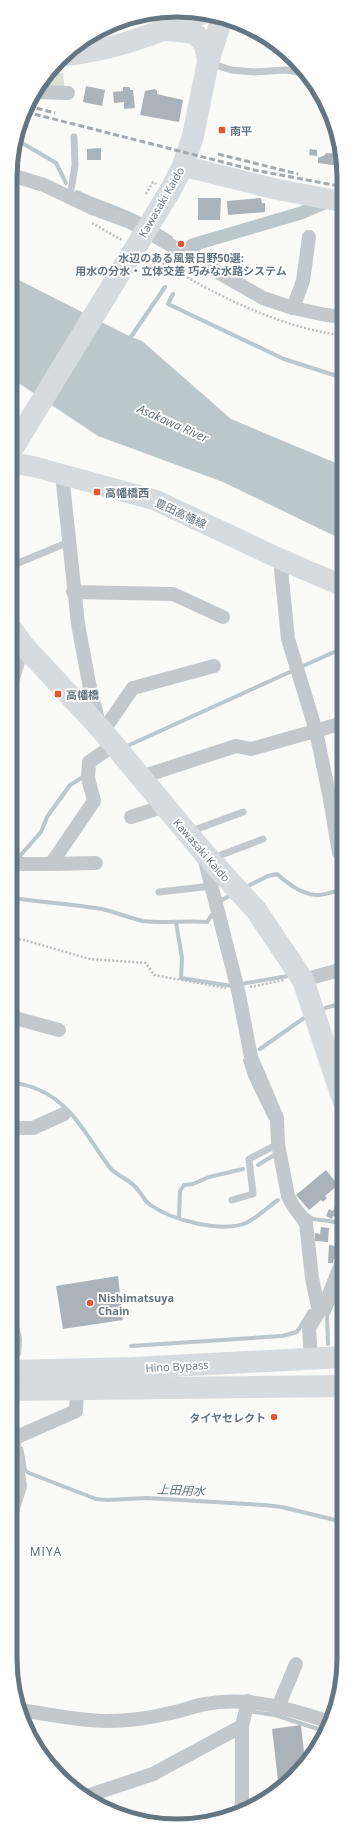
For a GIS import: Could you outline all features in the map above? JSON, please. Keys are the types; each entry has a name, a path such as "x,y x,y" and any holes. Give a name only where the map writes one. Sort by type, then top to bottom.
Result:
{"main road":[{"path":"76,54 112,48 166,30 192,17"},
{"name":"Kawasaki Kaido","path":"17,441 170,191 183,166 193,136 208,62 220,23"},
{"path":"166,30 188,31 202,38 207,48 208,62"},
{"path":"183,166 275,189 337,201"},
{"name":"豊田高幡線","path":"17,464 62,474 150,498 280,559 337,583"},
{"name":"Kawasaki Kaido","path":"17,637 106,735 206,856 256,910 303,980 336,1050"},
{"name":"Hino Bypass","path":"17,1371 134,1368 337,1357"},
{"name":"Hino Bypass","path":"17,1390 337,1386"}],"street":[{"path":"41,92 68,93"},
{"path":"17,177 130,222 263,298 293,308 337,316"},
{"path":"293,308 303,281 309,237"},
{"path":"62,474 73,592 89,682 106,735"},
{"path":"280,559 288,639 336,798 337,854"},
{"path":"73,592 172,594 223,617"},
{"path":"50,864 94,801 88,778 88,762 106,735 133,688 214,666"},
{"path":"141,777 236,746 251,749 337,725"},
{"path":"131,817 165,806"},
{"path":"206,856 238,990 251,1057 277,1118 278,1144 288,1196 306,1223 312,1278 319,1312"},
{"path":"17,861 20,864 96,863"},
{"path":"303,980 337,971"},
{"path":"17,1019 59,1030"},
{"path":"17,1128 33,1128 64,1114"},
{"path":"311,1359 309,1328 328,1297 337,1274"},
{"path":"17,1438 76,1411 77,1389"},
{"path":"17,1469 20,1486 17,1495"},
{"path":"278,1707 296,1664"},
{"path":"242,1805 242,1726 248,1701"},
{"path":"25,1711 108,1722 171,1713 205,1704 248,1701 278,1707 325,1720"},
{"path":"95,1796 153,1774 242,1726"}],"lane":[{"path":"208,62 231,70 254,72 285,70 297,72"},
{"path":"70,197 75,165 74,137"},
{"path":"17,564 69,542"},
{"path":"187,833 243,812"},
{"path":"206,856 263,838"},
{"path":"159,892 212,886"},
{"path":"232,1200 253,1194 248,1159 278,1144"}],"path":[{"path":"90,222 128,243"},
{"path":"142,251 191,280 247,308 292,326 337,335"},
{"path":"17,939 24,940 90,959 146,963 154,976 238,990 284,980 303,980"}],"shaded area":[{"path":"56,73 63,73 65,91 43,89"}],"water":[{"name":"Asakawa River","path":"17,279 131,337 142,341 231,419 337,463 337,537 223,482 98,436 17,382"}],"building":[{"path":"86,86 105,90 102,106 83,102"},
{"path":"123,87 130,87 130,90 133,90 135,108 124,109 124,102 114,103 113,92 123,91"},
{"path":"155,89 157,94 183,100 179,122 140,115 145,91"},
{"path":"101,148 101,160 87,160 87,149"},
{"path":"310,149 317,150 317,156 309,155"},
{"path":"326,153 336,154 337,166 318,163 318,158"},
{"path":"198,198 221,198 220,220 198,220"},
{"path":"261,198 262,203 265,203 265,212 228,215 227,201"},
{"path":"326,1170 337,1184 337,1186 325,1196 327,1198 323,1202 321,1200 309,1210 296,1195"},
{"path":"337,1203 337,1218 333,1216 332,1219 326,1216 329,1209 333,1211"},
{"path":"321,1227 329,1228 328,1242 315,1241 315,1233 320,1234"},
{"path":"329,1245 336,1246 335,1249 337,1249 337,1259 334,1259 333,1263 328,1263"},
{"name":"Nishimatsuya Chain","path":"118,1276 123,1320 63,1329 56,1286"},
{"path":"301,1725 304,1756 290,1772 278,1782 272,1729"}],"waterway":[{"path":"21,142 56,163 66,183"},
{"path":"77,192 144,221"},
{"path":"192,245 301,213 331,200"},
{"path":"155,228 171,238"},
{"path":"196,252 199,248 242,230"},
{"path":"182,244 196,251"},
{"path":"128,341 165,287"},
{"path":"173,294 168,304 284,359 337,376"},
{"path":"303,666 337,651"},
{"path":"125,747 292,671"},
{"path":"19,857 41,832 47,817 70,785 83,777"},
{"path":"246,887 268,876 277,874 286,882 301,891 312,895 337,891"},
{"path":"220,901 231,895"},
{"path":"17,899 102,909 138,920 151,922 207,922 214,912"},
{"path":"176,922 182,958 181,978 232,986"},
{"path":"241,984 288,976"},
{"path":"325,1008 337,1005"},
{"path":"260,1049 304,1018"},
{"path":"245,1060 250,1076 270,1118"},
{"path":"17,1084 34,1088 50,1095 61,1103 79,1124 111,1169 134,1185 144,1199 158,1210 183,1220 210,1226 235,1226 250,1221 278,1200"},
{"path":"258,1165 276,1154"},
{"path":"179,1218 180,1191 184,1185 193,1184 209,1177 243,1169"},
{"path":"307,1215 313,1219 337,1222"},
{"name":"上田用水","path":"328,1344 327,1316 335,1298"},
{"path":"131,1346 282,1336 297,1332 310,1311"},
{"name":"上田用水","path":"17,1328 20,1338 19,1354"},
{"name":"上田用水","path":"17,1426 18,1433"},
{"name":"上田用水","path":"21,1448 25,1470 29,1473 96,1499 107,1500 147,1498 264,1505 282,1507 335,1520 337,1519"},
{"path":"254,1712 275,1715 320,1730"}],"railway":[{"path":"33,107 55,113"},
{"path":"30,113 254,170 337,186"},
{"path":"218,154 298,174"}],"place":[{"name":"南平","path":"222,130"},
{"name":"水辺のある風景日野50選: 用水の分水・立体交差 巧みな水路システム","path":"181,244"},
{"name":"高幡橋西","path":"97,492"},
{"name":"高幡橋","path":"58,694"},
{"name":"Nishimatsuya Chain","path":"90,1303"},
{"name":"タイヤセレクト","path":"274,1417"}],"district":[{"name":"MIYA","path":"46,1551"}]}
